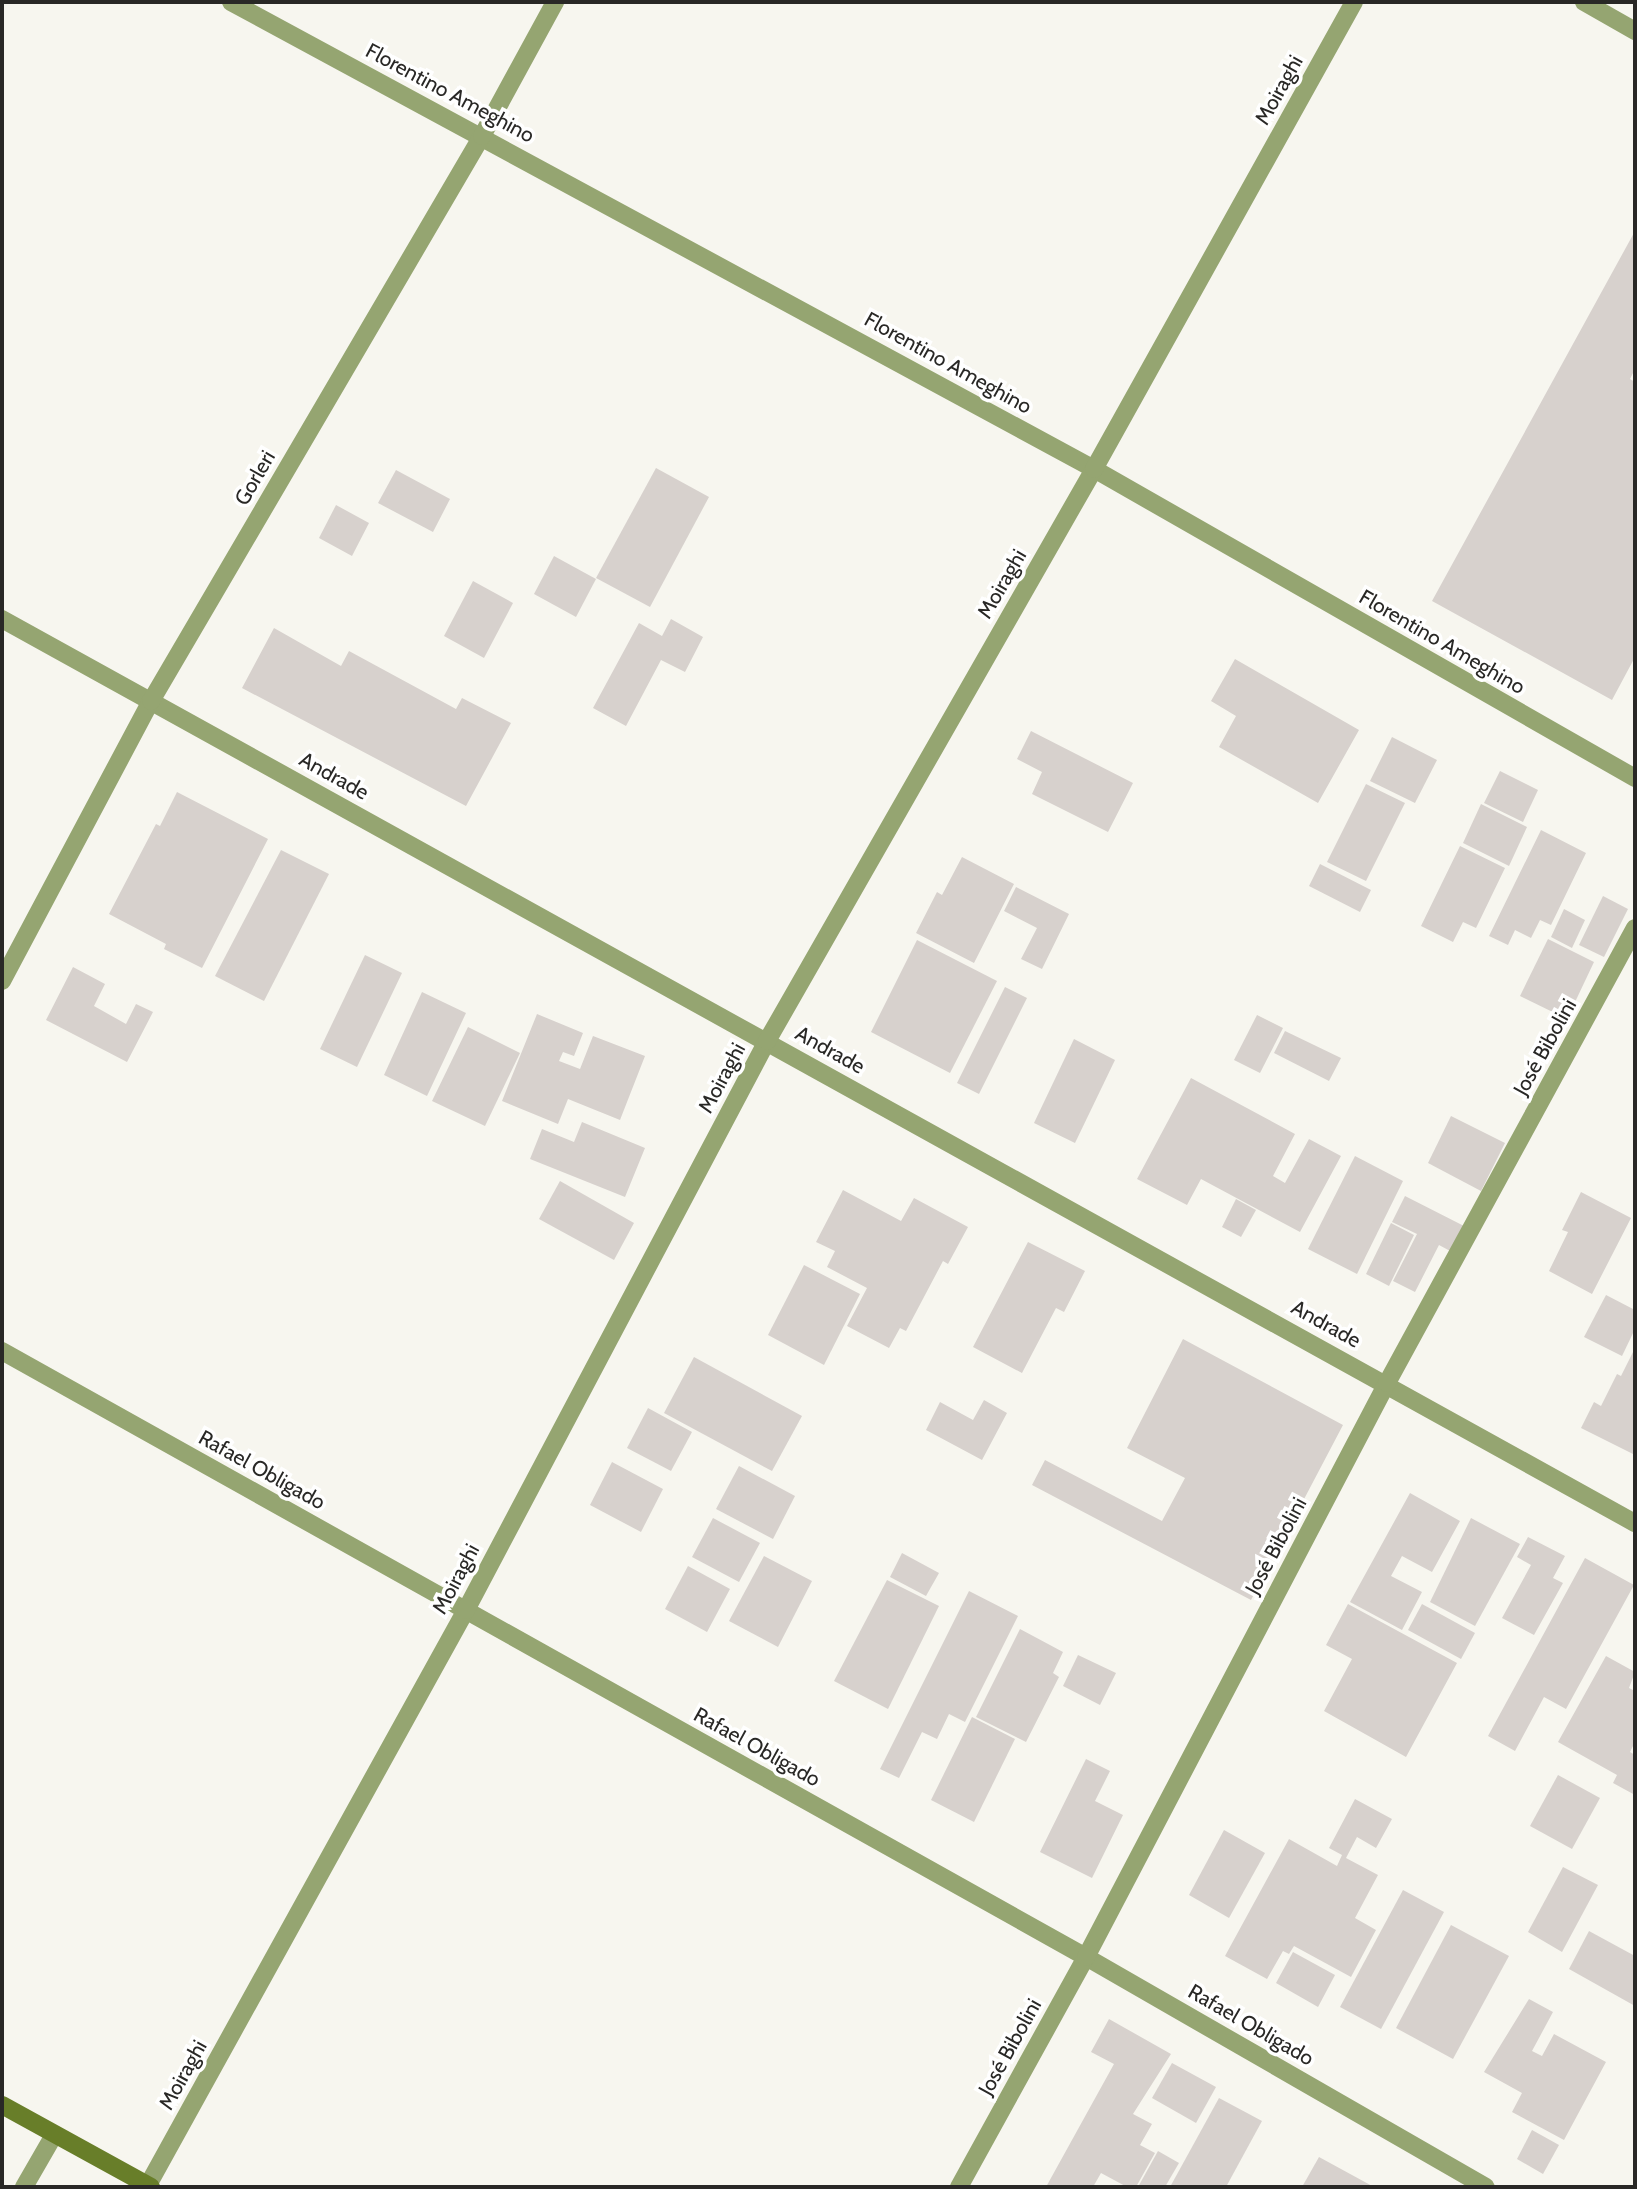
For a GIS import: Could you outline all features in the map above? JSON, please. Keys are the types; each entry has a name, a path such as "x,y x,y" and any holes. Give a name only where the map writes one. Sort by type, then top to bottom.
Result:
{"main road":[{"path":"2,2105 150,2186"}],"street":[{"name":"Florentino Ameghino","path":"231,2 1094,469 1635,778"},
{"name":"Gorleri","path":"2,981 151,701 482,136 555,2"},
{"name":"Moiraghi","path":"150,2186 466,1610 767,1041 1094,469 1354,2"},
{"path":"1584,2 1635,31"},
{"name":"Andrade","path":"2,619 1387,1383 1635,1523"},
{"name":"José Bibolini","path":"959,2187 1086,1957 1387,1383 1635,928"},
{"name":"Rafael Obligado","path":"2,1351 1086,1957 1486,2187"},
{"path":"24,2187 54,2135"}],"building":[{"path":"1635,231 1635,369 1630,379 1635,382 1635,657 1612,700 1432,601"},
{"path":"656,468 709,497 650,607 596,578"},
{"path":"396,470 450,499 433,532 378,503"},
{"path":"336,505 369,523 352,556 319,538"},
{"path":"554,556 596,579 576,617 534,594"},
{"path":"473,581 513,603 484,658 444,636"},
{"path":"671,619 703,637 685,672 661,660 626,726 593,708 639,623 662,636"},
{"path":"274,628 341,666 349,651 456,709 462,698 511,723 466,806 242,688"},
{"path":"1235,659 1359,730 1318,803 1219,747 1236,716 1211,701"},
{"path":"1031,731 1133,783 1108,832 1032,794 1042,772 1017,759"},
{"path":"1392,737 1437,760 1415,803 1370,781"},
{"path":"1500,771 1538,790 1523,822 1484,803"},
{"path":"1366,784 1405,803 1366,881 1327,862"},
{"path":"177,792 268,839 202,968 164,949 166,944 109,914 156,824 160,826"},
{"path":"1481,804 1527,827 1509,866 1463,843"},
{"path":"1541,830 1586,853 1551,925 1540,920 1531,938 1515,930 1508,945 1489,936"},
{"path":"1460,846 1505,868 1476,928 1463,922 1453,942 1421,926"},
{"path":"281,850 329,874 264,1001 215,976"},
{"path":"962,857 1014,884 974,963 916,933 937,892 942,895"},
{"path":"1320,864 1371,890 1360,912 1309,886"},
{"path":"1016,887 1069,914 1042,969 1021,959 1037,928 1004,911"},
{"path":"1603,896 1628,909 1604,957 1579,945"},
{"path":"1564,909 1585,920 1572,948 1551,937"},
{"path":"1548,939 1594,962 1567,1019 1520,996"},
{"path":"917,940 997,981 950,1073 871,1032"},
{"path":"365,955 402,973 357,1067 320,1049"},
{"path":"73,967 105,984 94,1006 126,1024 136,1004 153,1012 127,1062 46,1020"},
{"path":"1005,987 1027,998 979,1094 957,1083"},
{"path":"422,992 466,1013 427,1096 384,1075"},
{"path":"537,1014 583,1033 574,1056 563,1052 559,1061 580,1069 593,1036 645,1056 620,1120 568,1099 558,1124 502,1101"},
{"path":"1257,1015 1283,1028 1260,1073 1234,1060"},
{"path":"468,1027 520,1053 485,1126 432,1101"},
{"path":"1285,1031 1341,1058 1329,1081 1274,1053"},
{"path":"1074,1039 1115,1060 1075,1143 1034,1123"},
{"path":"1191,1078 1295,1134 1273,1176 1285,1183 1309,1139 1341,1156 1300,1232 1201,1179 1187,1205 1137,1179"},
{"path":"1451,1116 1505,1143 1481,1191 1428,1163"},
{"path":"582,1122 645,1148 625,1197 530,1159 542,1129 574,1142"},
{"path":"1355,1156 1403,1181 1357,1274 1308,1249"},
{"path":"560,1181 634,1223 614,1260 539,1219"},
{"path":"843,1190 901,1221 914,1198 968,1227 948,1264 943,1261 906,1331 900,1328 889,1348 847,1326 867,1288 827,1267 835,1251 816,1242"},
{"path":"1581,1192 1631,1218 1592,1294 1549,1271 1568,1232 1562,1230"},
{"path":"1405,1196 1464,1226 1452,1252 1439,1245 1415,1292 1393,1281 1417,1234 1392,1222"},
{"path":"1236,1199 1256,1210 1241,1237 1222,1227"},
{"path":"1391,1223 1414,1235 1389,1286 1366,1274"},
{"path":"1028,1242 1085,1271 1064,1312 1056,1308 1022,1373 973,1347"},
{"path":"804,1265 860,1294 824,1365 768,1335"},
{"path":"1606,1295 1635,1310 1635,1329 1622,1356 1584,1337"},
{"path":"1183,1339 1343,1425 1251,1600 1032,1485 1045,1460 1162,1521 1185,1478 1127,1448"},
{"path":"1635,1348 1635,1455 1581,1428 1594,1402 1601,1406 1617,1374 1621,1376"},
{"path":"694,1357 802,1416 772,1471 664,1413"},
{"path":"984,1400 1007,1413 982,1460 926,1430 940,1402 973,1420"},
{"path":"648,1408 692,1432 671,1471 627,1448"},
{"path":"612,1462 663,1489 641,1532 590,1505"},
{"path":"739,1466 795,1496 773,1539 716,1509"},
{"path":"1410,1493 1460,1521 1432,1572 1402,1556 1391,1576 1422,1592 1402,1630 1350,1602"},
{"path":"713,1518 760,1543 739,1582 692,1557"},
{"path":"1471,1518 1520,1544 1475,1626 1430,1602"},
{"path":"1528,1537 1565,1556 1553,1578 1563,1583 1534,1635 1502,1618 1531,1565 1517,1557"},
{"path":"902,1553 939,1573 926,1596 890,1577"},
{"path":"764,1556 812,1581 778,1647 729,1621"},
{"path":"1585,1558 1634,1585 1566,1709 1544,1697 1515,1751 1488,1736"},
{"path":"688,1566 730,1589 707,1632 665,1609"},
{"path":"887,1580 939,1606 888,1709 834,1681"},
{"path":"969,1591 1018,1616 965,1722 949,1714 937,1739 922,1732 899,1778 880,1769"},
{"path":"1348,1604 1457,1663 1406,1757 1324,1711 1352,1659 1326,1645"},
{"path":"1422,1604 1475,1633 1461,1659 1408,1630"},
{"path":"1020,1629 1063,1652 1053,1673 1059,1677 1026,1742 976,1717"},
{"path":"1078,1655 1116,1673 1100,1705 1063,1686"},
{"path":"1606,1656 1635,1672 1629,1688 1635,1691 1635,1742 1630,1752 1635,1755 1635,1795 1613,1783 1617,1775 1558,1742"},
{"path":"972,1717 1015,1739 974,1822 931,1800"},
{"path":"1086,1759 1110,1771 1095,1801 1123,1815 1092,1878 1040,1852"},
{"path":"1558,1775 1600,1798 1572,1849 1530,1826"},
{"path":"1355,1799 1392,1819 1376,1848 1357,1837 1346,1858 1378,1875 1355,1918 1376,1930 1351,1977 1294,1946 1289,1954 1283,1951 1267,1979 1225,1956 1289,1839 1337,1866 1342,1855 1329,1848"},
{"path":"1224,1830 1265,1853 1229,1918 1189,1895"},
{"path":"1563,1867 1598,1885 1562,1952 1528,1932"},
{"path":"1403,1890 1444,1912 1381,2029 1340,2007"},
{"path":"1451,1925 1509,1956 1453,2059 1396,2028"},
{"path":"1589,1931 1635,1956 1635,2006 1569,1969"},
{"path":"1293,1952 1335,1975 1318,2007 1276,1983"},
{"path":"1529,1999 1553,2012 1532,2051 1542,2056 1554,2034 1606,2062 1564,2140 1512,2112 1522,2093 1484,2072"},
{"path":"1109,2019 1171,2054 1133,2114 1152,2124 1140,2145 1155,2153 1136,2187 1127,2187 1101,2173 1093,2187 1046,2187 1114,2064 1091,2052"},
{"path":"1172,2063 1216,2087 1196,2123 1152,2098"},
{"path":"1219,2098 1262,2121 1226,2187 1170,2187"},
{"path":"1532,2130 1559,2145 1543,2174 1517,2159"},
{"path":"1158,2151 1179,2163 1165,2187 1138,2187"},
{"path":"1319,2157 1374,2187 1302,2187"}]}
